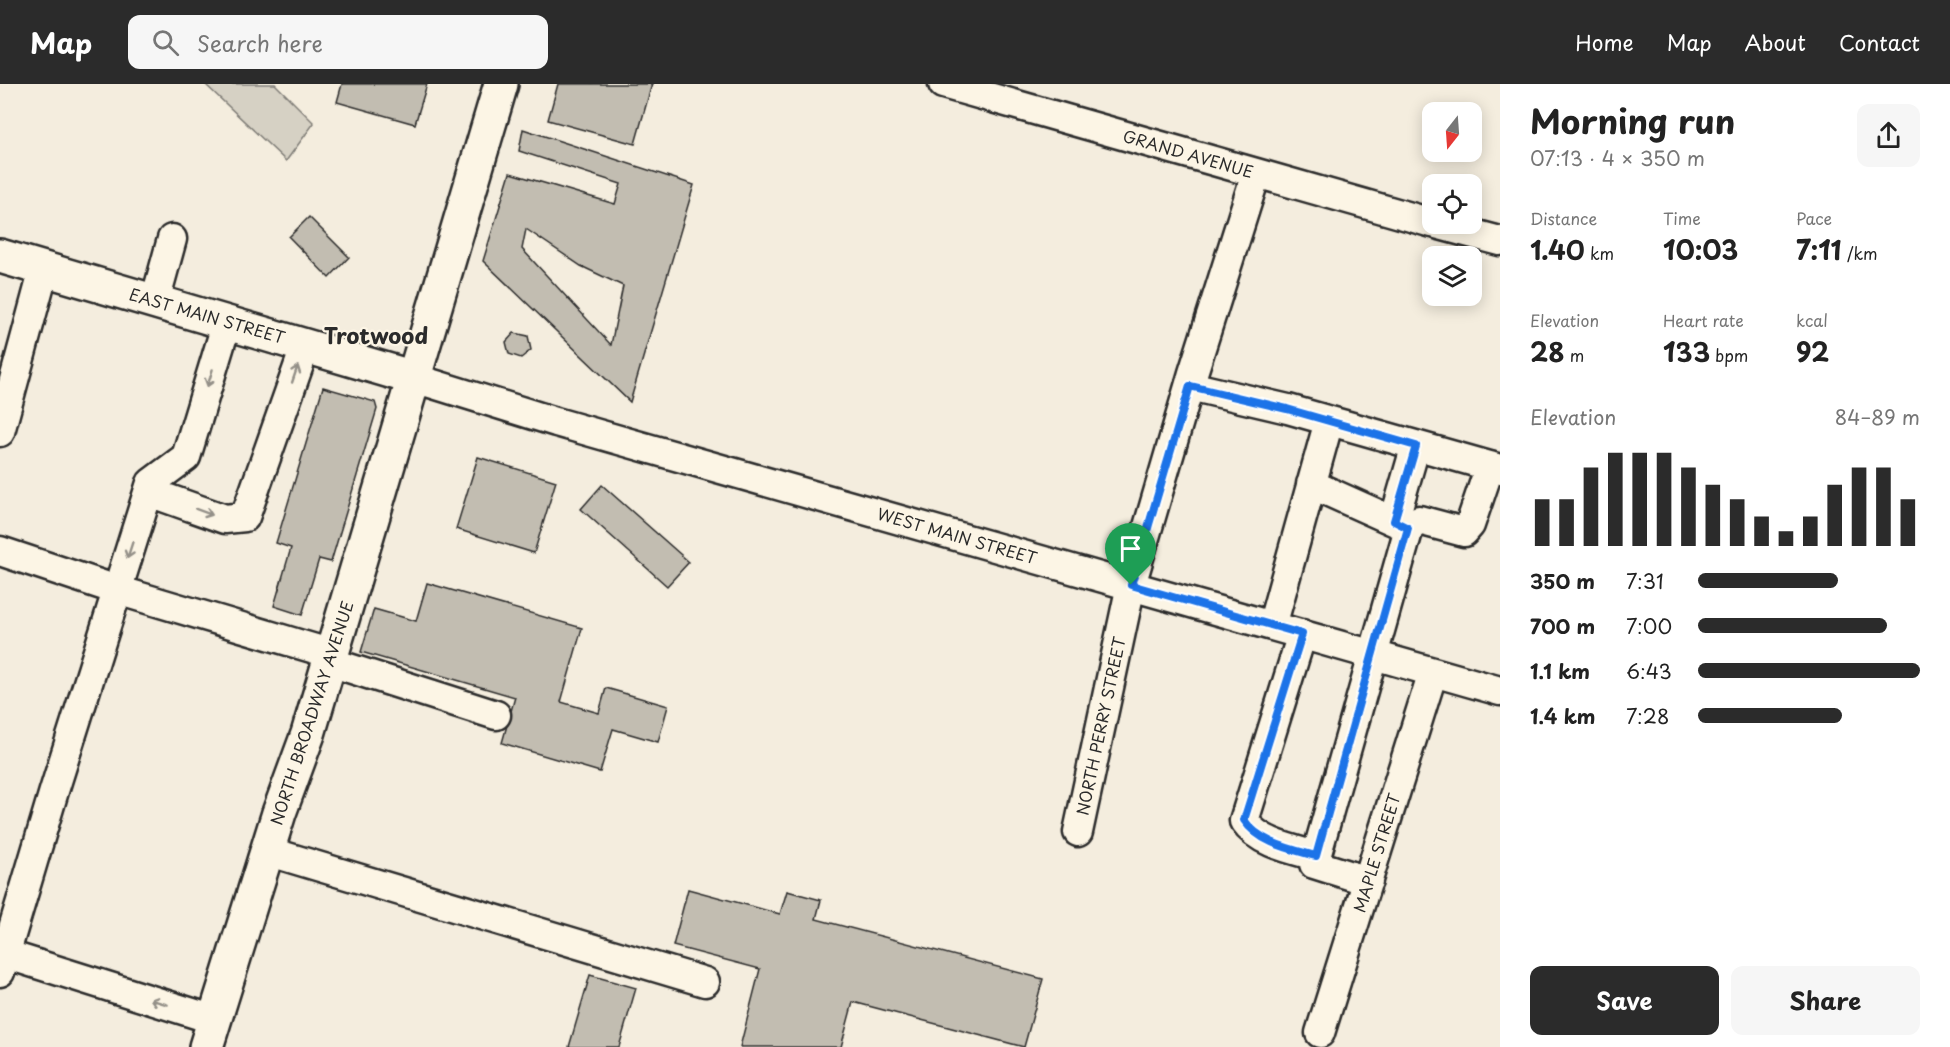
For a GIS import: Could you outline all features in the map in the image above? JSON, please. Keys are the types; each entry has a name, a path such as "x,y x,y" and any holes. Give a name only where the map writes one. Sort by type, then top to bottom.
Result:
{"main road":[{"name":"NORTH BROADWAY AVENUE","path":"210,1033 267,851 308,734 501,84"},
{"name":"EAST MAIN STREET","path":"0,256 414,378"}],"street":[{"name":"GRAND AVENUE","path":"943,84 1422,220"},
{"name":"NORTH PERRY STREET","path":"1078,832 1131,585 1256,174"},
{"name":"GRAND AVENUE","path":"1474,234 1500,241"},
{"path":"155,301 172,239"},
{"path":"0,432 44,269"},
{"path":"210,1033 3,963 151,483 186,457 227,322"},
{"path":"149,492 225,519 245,517 306,345"},
{"name":"WEST MAIN STREET","path":"414,378 556,422 1374,653 1500,691"},
{"path":"1190,386 1329,421 1495,468 1470,525 1464,532 1419,520 1401,525 1311,484"},
{"path":"1272,626 1329,421"},
{"path":"1368,881 1314,864 1374,653 1416,446"},
{"path":"0,551 331,658 496,715"},
{"path":"1302,634 1244,820 1250,830 1275,844 1316,856"},
{"name":"MAPLE STREET","path":"1320,1033 1433,672"},
{"path":"267,851 705,982"}],"shaded area":[{"path":"205,84 275,84 314,123 286,161"}],"building":[{"path":"342,84 427,84 415,124 337,102"},
{"path":"558,84 652,84 635,144 548,120"},
{"path":"523,129 694,185 630,402 483,261 510,173 615,204 621,184 519,151","holes":["526,229 581,266 623,286 611,345 522,249"]},
{"path":"309,217 349,257 329,278 289,237"},
{"path":"514,333 528,336 531,350 521,358 509,354 506,342"},
{"path":"323,387 375,402 377,409 331,562 319,559 302,615 274,606 291,548 276,543"},
{"path":"478,457 556,481 534,553 456,529"},
{"path":"602,485 689,562 667,586 581,509"},
{"path":"427,583 582,628 561,702 599,713 606,688 668,706 658,742 613,729 600,772 502,743 515,697 361,652 374,609 416,621"},
{"path":"688,889 780,914 787,891 821,900 816,919 1043,979 1024,1047 853,1002 841,1047 740,1047 760,969 673,946"},
{"path":"590,975 636,988 619,1047 569,1047"}],"district":[{"name":"Trotwood","path":"376,336"}],"route":[{"path":"1190,386 1287,409 1416,446 1394,521 1408,528 1316,856 1275,844 1250,830 1244,820 1302,634 1131,585 1190,386"}]}
